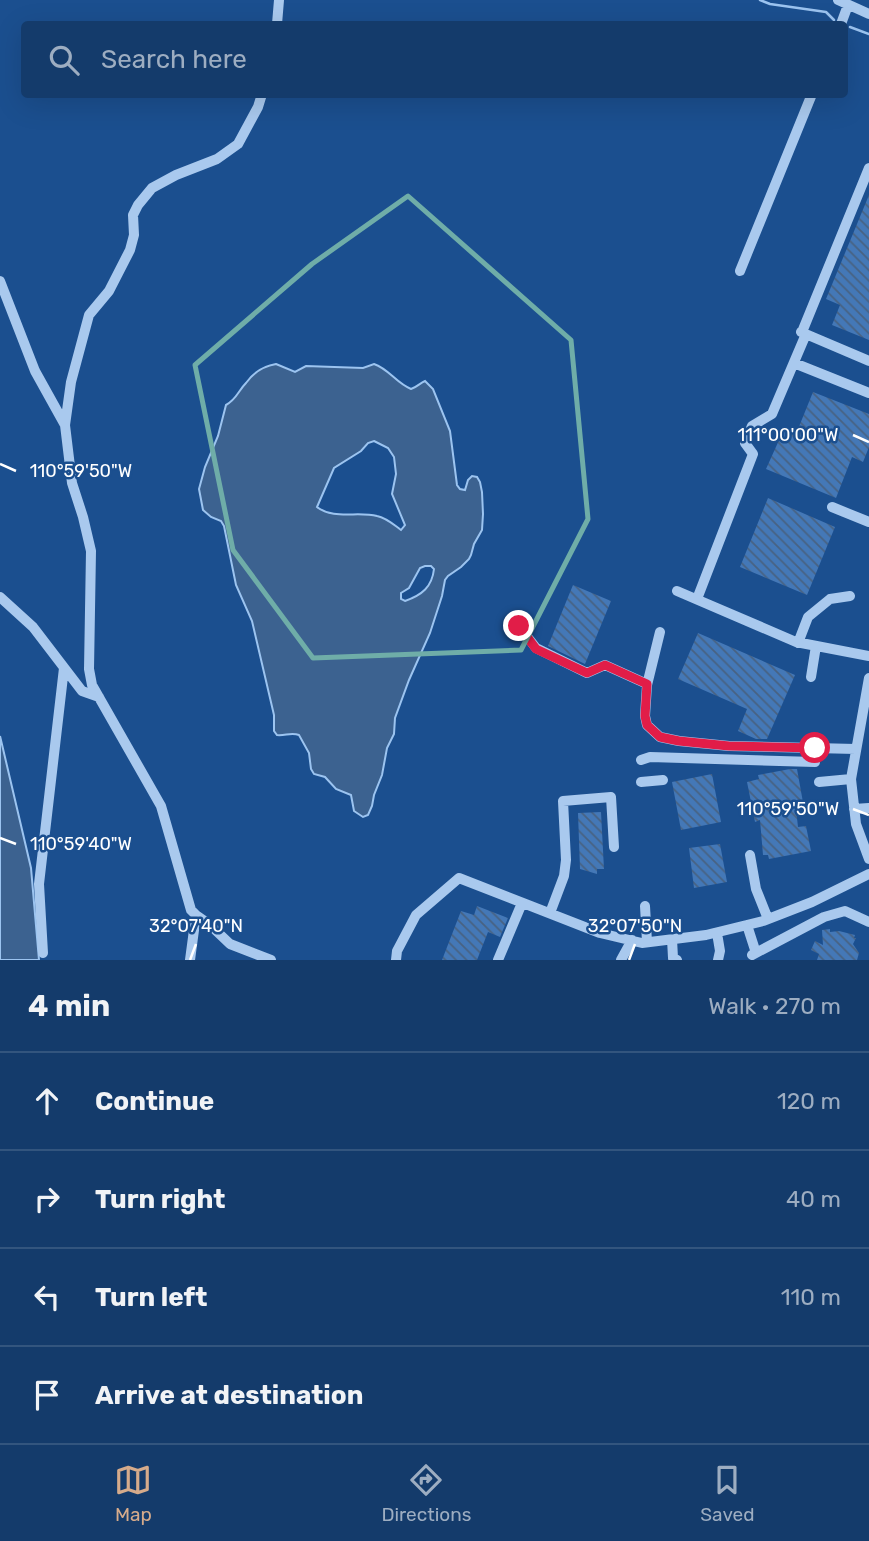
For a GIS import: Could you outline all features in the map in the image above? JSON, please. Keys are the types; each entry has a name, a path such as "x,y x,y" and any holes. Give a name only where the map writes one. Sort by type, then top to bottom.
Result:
{"street":[{"path":"277,21 279,0"},
{"path":"838,0 869,14"},
{"path":"842,21 848,5"},
{"path":"261,98 238,144 217,159 152,188 138,205 133,215 134,235 130,250 109,291 89,316 71,382 65,425 72,483 90,551 89,669 92,685 161,806 191,910 230,944 271,960"},
{"path":"740,271 810,98"},
{"path":"697,600 754,454 745,443 752,426 772,414 794,363 802,332 869,168"},
{"path":"0,281 35,371 65,425"},
{"path":"802,332 869,361"},
{"path":"794,363 869,393"},
{"path":"832,507 869,522"},
{"path":"677,591 798,643 869,656"},
{"path":"798,643 808,617 830,599 850,596"},
{"path":"0,597 33,627 82,691 99,697"},
{"path":"519,626 536,649 587,673 605,665 647,684"},
{"path":"660,632 647,684 645,716 647,725 653,732 665,739 729,746 856,750"},
{"path":"811,677 816,646"},
{"path":"43,953 39,884 64,668"},
{"path":"869,678 851,779 856,824 869,859"},
{"path":"641,760 650,757 815,762"},
{"path":"819,782 851,779"},
{"path":"641,782 663,780"},
{"path":"550,913 564,876 566,860 563,801 611,797 614,847"},
{"path":"854,808 869,808"},
{"path":"750,855 756,889 768,919"},
{"path":"396,960 397,951 416,915 459,878 600,933 646,942 717,933 768,919 812,902 869,874"},
{"path":"498,960 522,902"},
{"path":"645,905 646,942"},
{"path":"747,925 754,954 824,917 845,911 869,922"},
{"path":"190,960 196,915"},
{"path":"717,933 718,960"},
{"path":"672,939 673,959"},
{"path":"621,960 632,940"}],"highlighted area":[{"path":"408,196 571,340 588,519 521,650 313,658 233,550 195,365 312,264"}],"water":[{"path":"276,364 295,372 306,366 363,368 374,364 411,389 425,381 433,389 450,431 457,485 465,490 468,480 472,476 477,477 482,492 482,530 469,559 445,580 430,633 395,718 394,734 387,748 372,806 368,815 363,817 354,811 351,795 336,789 325,777 314,774 309,753 299,735 277,735 274,731 274,715 252,621 236,585 224,526 221,521 203,510 199,489 226,405 252,376 263,368","holes":["374,441 388,448 394,457 396,474 392,494 405,525 401,530 381,517 330,513 317,507 334,468","425,566 434,569 425,590 405,601 401,599 401,593 409,588 420,568"]},
{"path":"0,736 31,868 39,960 0,960"}],"building":[{"path":"869,195 869,340 832,325 840,305 826,299"},
{"path":"813,392 869,414 869,447 863,462 852,457 836,498 766,469 784,429 796,434"},
{"path":"768,498 835,527 807,595 740,567"},
{"path":"573,585 611,601 585,664 548,646"},
{"path":"698,633 795,675 767,739 756,739 738,731 747,709 678,679"},
{"path":"797,769 804,808 796,809 798,827 806,826 811,851 769,859 768,855 763,855 760,820 755,822 747,782 759,779 758,775"},
{"path":"712,774 721,822 681,830 672,782"},
{"path":"601,812 604,869 597,869 597,874 580,869 578,813"},
{"path":"720,844 727,882 694,888 689,848"},
{"path":"477,906 508,918 500,937 488,932 477,960 442,960 461,911 474,915"},
{"path":"830,929 830,932 855,935 853,944 859,953 857,960 817,960 819,954 811,950 815,941 823,945 822,930"}],"waterway":[{"path":"760,0 770,4 826,12 834,20"},
{"path":"850,27 869,34"}],"route":[{"path":"519,626 536,649 587,673 605,665 647,684 647,725 660,737 729,746 815,748"}]}
